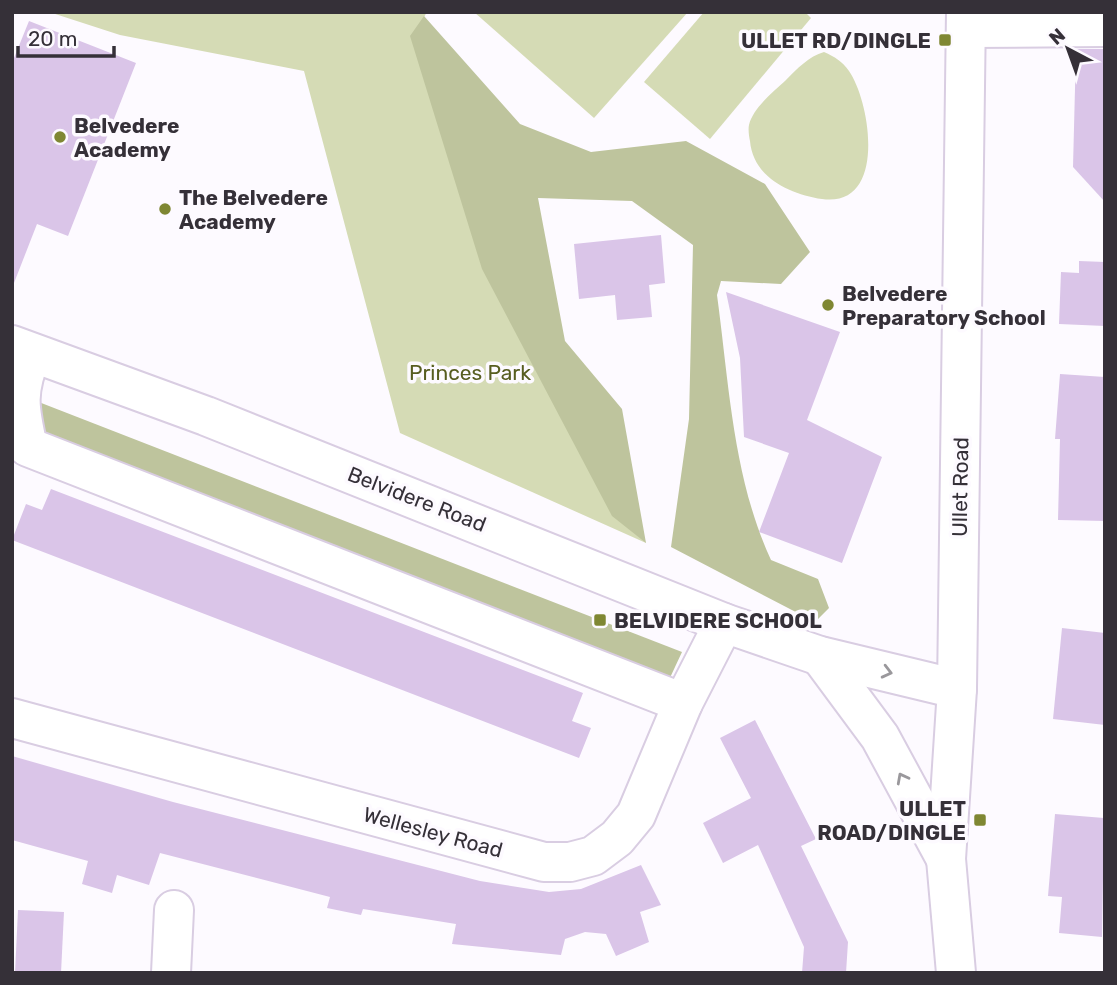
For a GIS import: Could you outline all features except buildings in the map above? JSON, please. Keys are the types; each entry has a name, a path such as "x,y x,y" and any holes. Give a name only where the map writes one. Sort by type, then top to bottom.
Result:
{"main road":[{"path":"966,20 1105,27"},
{"name":"Ullet Road","path":"955,970 946,859 957,690 966,20"},
{"path":"22,349 18,404 28,447 683,703"},
{"name":"Belvidere Road","path":"22,349 206,416 724,623 820,656 957,690"},
{"name":"Wellesley Road","path":"12,718 544,862 570,862 593,856 617,838 636,815 683,703 724,623"},
{"path":"820,656 880,737 946,859"},
{"path":"171,973 174,910"}],"green space":[{"name":"Princes Park","path":"49,12 427,12 424,17 482,210 646,543 400,433 304,71 120,35"},
{"path":"474,12 688,12 594,118"},
{"path":"704,12 805,12 811,18 710,139 644,82"},
{"path":"424,16 520,124 591,152 686,141 765,184 810,252 781,284 721,281 717,295 734,430 748,496 771,560 818,579 829,608 815,622 671,547 689,419 693,245 632,201 538,198 565,341 622,409 646,543 612,516 482,269 410,36"},
{"path":"824,52 844,65 857,86 867,128 868,150 865,171 857,187 843,197 822,199 797,193 765,174 753,154 749,125 764,100 804,63"},
{"path":"31,399 682,652 668,682 33,435"}],"place":[{"name":"ULLET RD/DINGLE","path":"945,40"},
{"name":"Belvedere Academy","path":"60,137"},
{"name":"The Belvedere Academy","path":"165,209"},
{"name":"Belvedere Preparatory School","path":"828,305"},
{"name":"BELVIDERE SCHOOL","path":"600,620"},
{"name":"ULLET ROAD/DINGLE","path":"980,820"}]}
